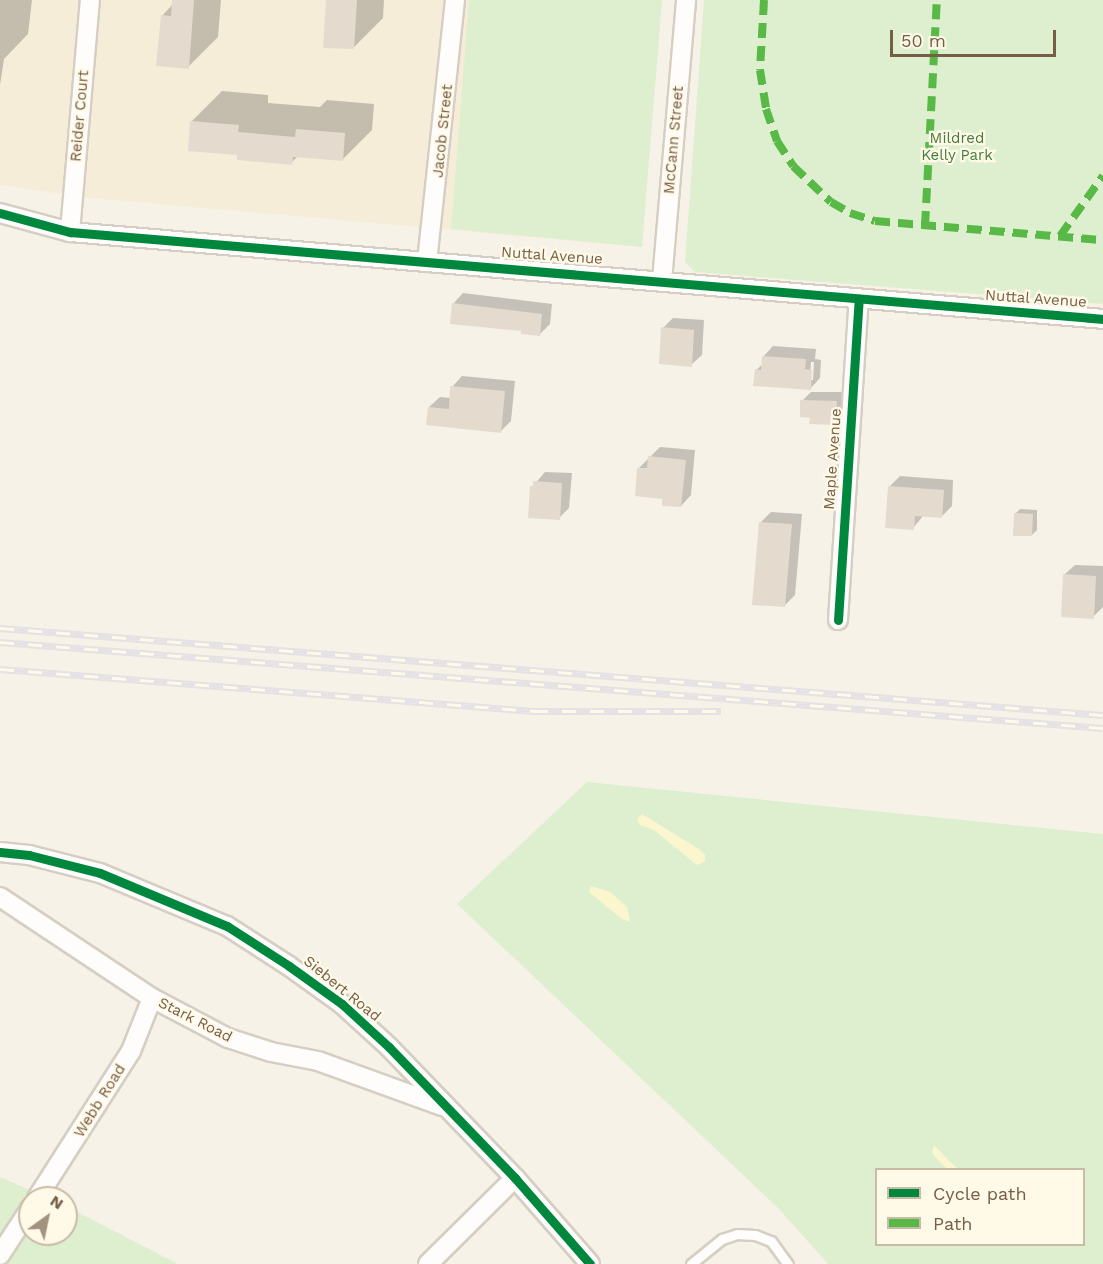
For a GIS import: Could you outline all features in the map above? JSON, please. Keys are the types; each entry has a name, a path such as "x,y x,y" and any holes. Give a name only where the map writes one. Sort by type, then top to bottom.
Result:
{"street":[{"name":"Reider Court","path":"70,232 90,0"},
{"name":"Jacob Street","path":"427,262 455,0"},
{"name":"McCann Street","path":"662,281 686,0"},
{"name":"Nuttal Avenue","path":"0,213 70,232 1103,319"},
{"name":"Maple Avenue","path":"838,620 859,299"},
{"name":"Siebert Road","path":"0,852 29,855 100,873 227,926 342,1004 389,1047 515,1178 591,1264"},
{"name":"Stark Road","path":"0,897 152,998 228,1038 271,1052 318,1061 447,1107"},
{"name":"Webb Road","path":"45,1186 131,1051 152,998"},
{"path":"428,1264 515,1178"},
{"path":"11,1264 0,1256 18,1228"}],"lane":[{"path":"691,1264 722,1239 737,1234 755,1235 771,1241 788,1264"}],"shaded area":[{"path":"0,0 662,0 642,247 89,198 0,185"}],"green space":[{"path":"469,0 662,0 642,247 451,229"},
{"name":"Mildred Kelly Park","path":"704,0 1103,0 1103,304 695,272 685,262"},
{"path":"587,782 1103,834 1103,1264 828,1264 779,1209 457,904"},
{"path":"0,1177 21,1186 18,1186 18,1246 78,1246 78,1212 178,1264 0,1264"}],"sand":[{"path":"642,814 699,849 705,855 705,861 697,865 654,830 640,825 637,819"},
{"path":"591,886 610,892 627,907 630,922 622,919 589,892"},
{"path":"934,1145 957,1168 946,1168 932,1152"}],"building":[{"path":"172,0 194,0 189,69 156,66 161,15 171,16"},
{"path":"326,0 357,0 354,49 323,48"},
{"path":"190,121 239,125 238,132 295,137 296,129 345,133 343,161 293,157 292,165 237,160 237,155 188,151"},
{"path":"452,303 542,314 540,336 521,334 521,331 450,324"},
{"path":"661,327 694,330 692,367 659,364"},
{"path":"762,356 806,359 805,369 812,370 811,390 753,386 755,369 761,370"},
{"path":"450,386 505,391 501,433 426,425 428,407 449,409"},
{"path":"800,400 837,401 836,425 809,424 810,418 800,417"},
{"path":"648,456 686,460 681,507 662,506 662,499 635,496 637,468 647,468"},
{"path":"533,481 562,483 560,520 528,518 530,486 533,486"},
{"path":"888,486 944,490 942,518 915,516 914,530 885,528"},
{"path":"1014,513 1033,514 1032,536 1013,536"},
{"path":"759,522 792,524 785,607 752,605"},
{"path":"1063,574 1096,576 1094,619 1061,617"}],"railway":[{"path":"0,628 1103,715"},
{"path":"0,642 1103,728"},
{"path":"0,669 534,711 721,711"}],"marked path":[{"path":"764,0 760,70 766,109 777,141 793,166 831,202 850,213 875,221 1103,240"},
{"path":"925,226 937,0"},
{"path":"1060,236 1103,176"}],"cycle path":[{"path":"0,213 70,232 1103,319"},
{"path":"838,620 859,299"},
{"path":"0,852 29,855 100,873 227,926 289,966 342,1004 389,1047 515,1178 590,1264"}]}
